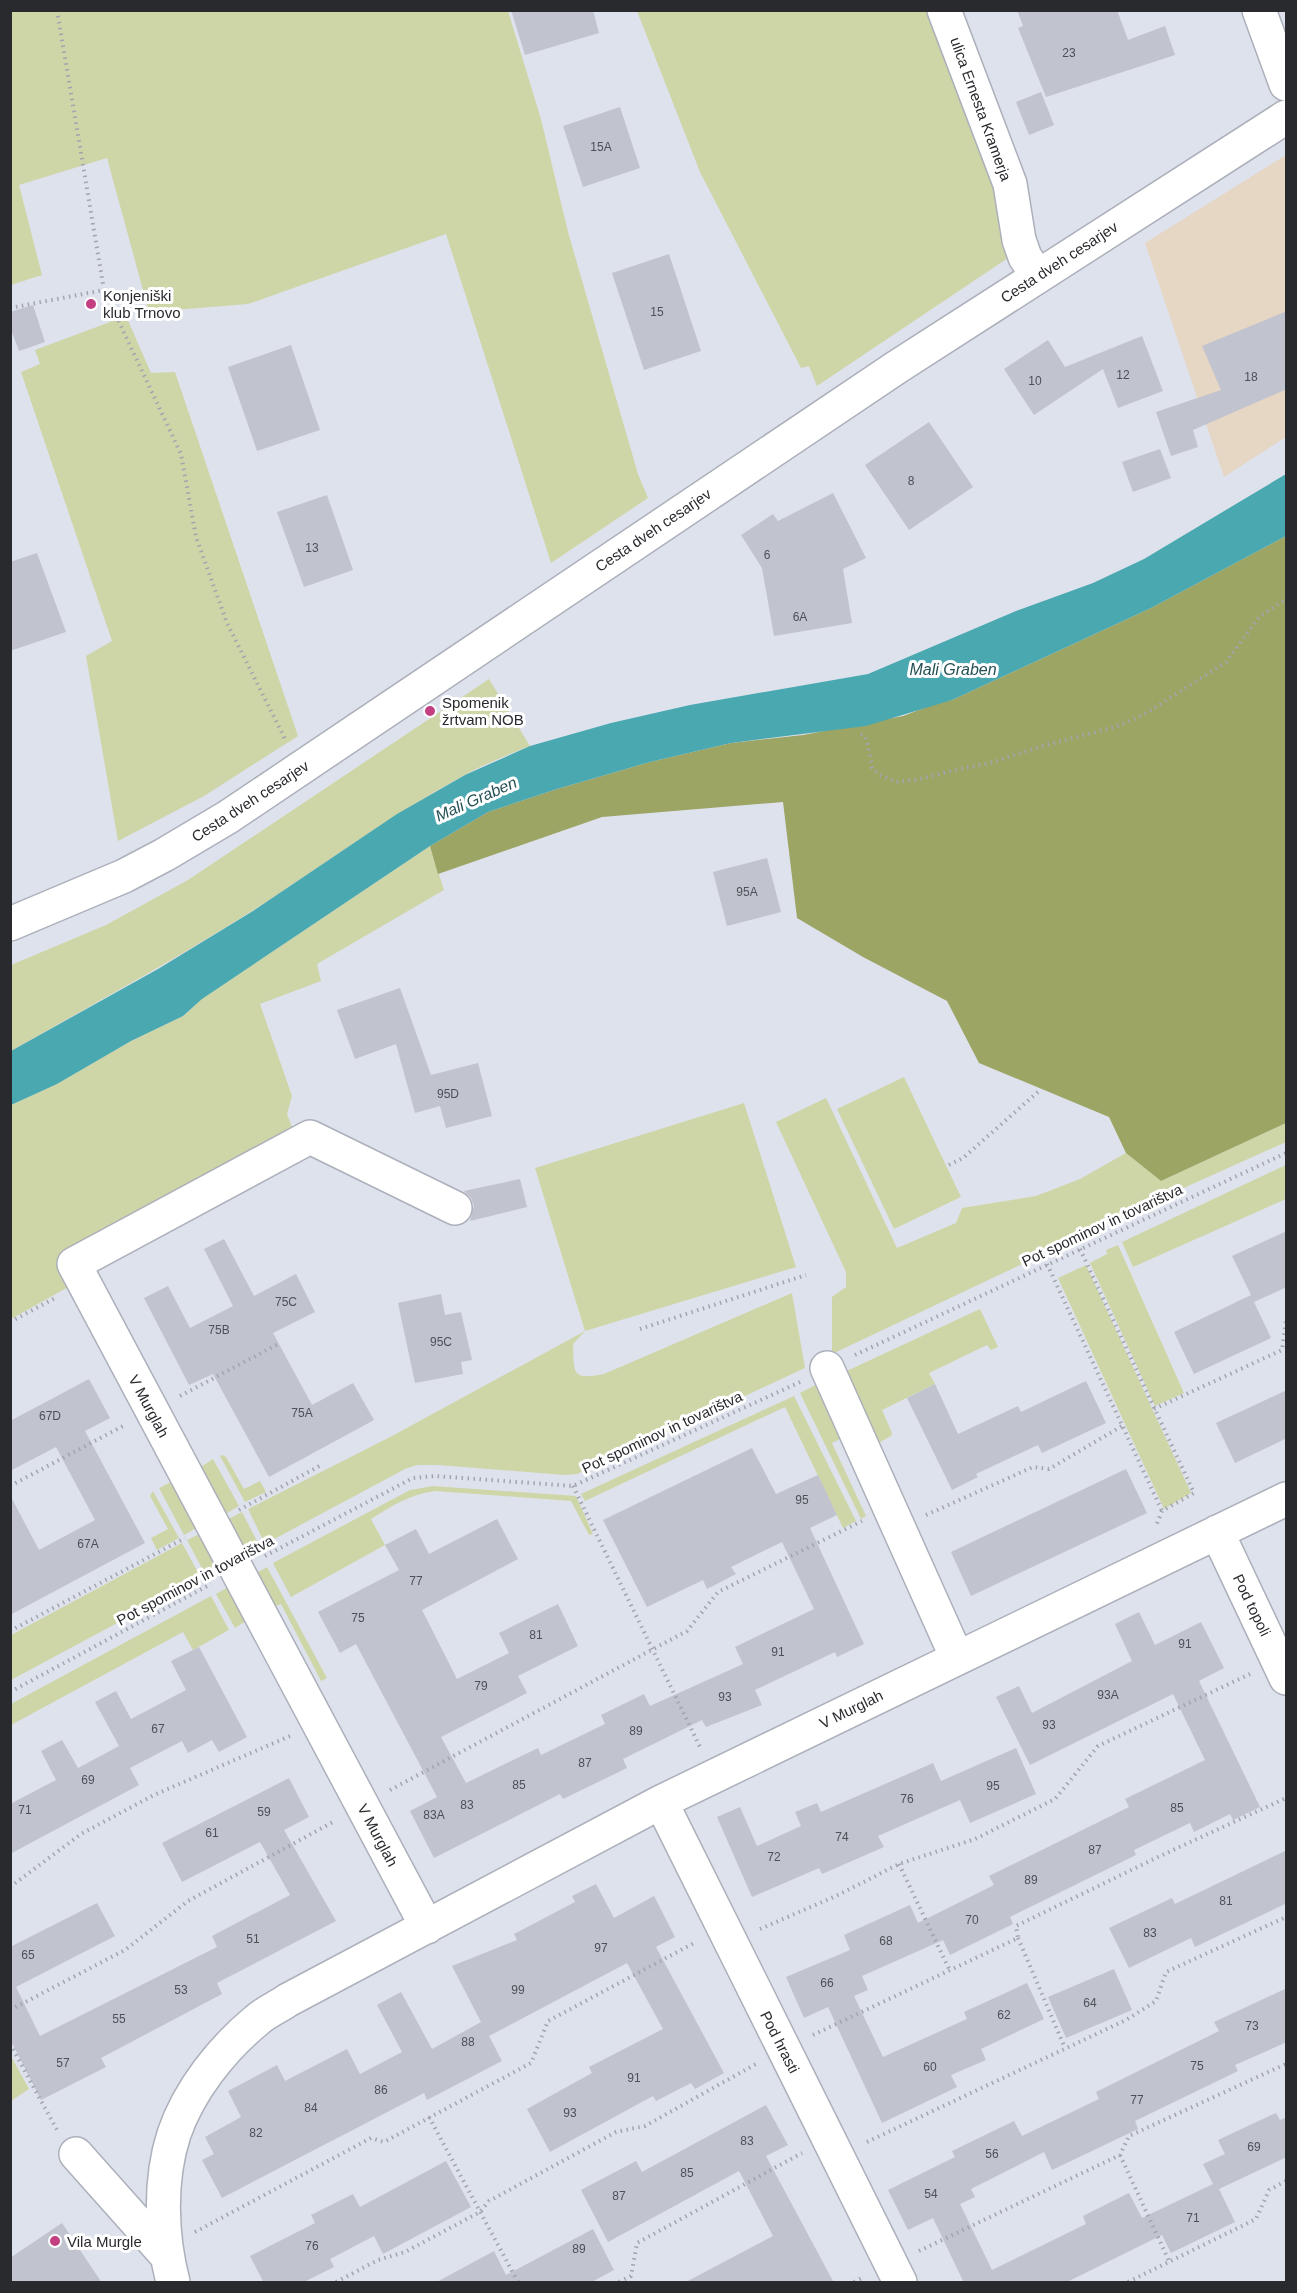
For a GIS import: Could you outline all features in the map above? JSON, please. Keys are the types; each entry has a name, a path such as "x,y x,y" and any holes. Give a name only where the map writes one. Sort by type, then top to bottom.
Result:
{"street":[{"name":"ulica Ernesta Kramerja","path":"944,10 1010,184 1019,240 1025,257 1037,275"},
{"path":"1259,10 1287,84"},
{"name":"Cesta dveh cesarjev","path":"10,924 74,899 164,855 228,817 670,518 1037,275 1287,117"},
{"name":"V Murglah","path":"427,1927 74,1264 310,1137 455,1208"},
{"path":"828,1368 957,1658"},
{"name":"V Murglah","path":"168,2260 165,2175 175,2133 194,2093 223,2052 258,2019 288,2000 660,1802 1287,1499"},
{"name":"Pod topoli","path":"1217,1532 1282,1669"},
{"name":"Pod hrasti","path":"660,1802 895,2273"},
{"path":"76,2154 168,2260"}],"path":[{"path":"57,10 104,290 181,454 196,537 227,623 300,769"},
{"path":"10,308 104,290"},
{"path":"861,734 865,736 868,745 872,768 880,775 896,782 916,780 986,764 1115,727 1143,716 1226,662 1260,616 1287,599"},
{"path":"949,1165 963,1158 1039,1091"},
{"name":"Pot spominov in tovarištva","path":"10,1692 413,1478 435,1476 573,1486 1287,1153"},
{"path":"1080,1249 1194,1493 1162,1511 1155,1529"},
{"path":"1047,1264 1162,1511"},
{"path":"640,1329 806,1275"},
{"path":"1154,1409 1282,1350 1287,1321"},
{"path":"390,1790 687,1631 718,1592 894,1518 1033,1467 1049,1468 1122,1426"},
{"path":"10,1631 323,1464"},
{"path":"573,1486 705,1757"},
{"path":"168,2260 186,2237 371,2138 384,2142 531,2063 548,2021 727,1935 836,1896 899,1864 975,1839 1055,1799 1098,1746 1282,1669"},
{"path":"10,1887 81,1834 154,1795 290,1736"},
{"path":"1065,2048 1018,1938 1016,1926 1287,1798"},
{"path":"10,2010 125,1950 188,1901 336,1821"},
{"path":"899,1864 950,1971"},
{"path":"620,2283 632,2276 637,2243 833,2148 1126,2020 1156,2001 1166,1972 1287,1917"},
{"path":"336,2283 378,2260 405,2252 480,2212 489,2201 616,2132 645,2126 784,2049 1018,1938"},
{"path":"10,2043 62,2139 76,2154"},
{"path":"895,2273 1120,2155 1129,2136 1287,2064"},
{"path":"429,2117 518,2283"},
{"path":"1120,2155 1169,2261"},
{"path":"1128,2283 1256,2219 1269,2190 1287,2181"}],"shaded area":[{"path":"1286,155 1286,437 1224,477 1145,243"}],"green space":[{"path":"11,10 508,11 541,119 568,232 638,474 648,498 551,563 446,234 248,304 149,312 107,158 19,185 42,275 11,285"},
{"path":"637,11 928,11 983,162 1000,187 1008,258 817,386 809,366 801,368 700,172"},
{"path":"126,316 151,373 175,372 298,736 204,796 118,841 86,656 112,641 21,372 40,364 35,350"},
{"path":"1286,536 1286,1123 1161,1181 1126,1153 1109,1117 979,1063 947,1001 863,957 797,918 783,802 602,817 438,874 430,846 488,812 650,762 731,743 803,735 903,716 952,700 1151,608"},
{"path":"489,679 530,746 504,756 436,791 222,929 11,1051 11,965 106,925 188,880"},
{"path":"430,846 444,890 317,964 321,981 260,1004 292,1096 287,1114 295,1135 72,1285 11,1319 11,1105 57,1084 131,1041 183,1016 202,999"},
{"path":"904,1077 961,1197 894,1229 837,1109"},
{"path":"826,1098 897,1248 956,1223 962,1208 1036,1196 1080,1179 1126,1153 1161,1181 1286,1123 1286,1142 1168,1195 832,1354 832,1297 846,1287 846,1272 776,1122"},
{"path":"744,1103 796,1267 585,1331 535,1168"},
{"path":"1286,1165 1286,1199 1133,1267 1122,1242"},
{"path":"1118,1245 1184,1393 1155,1406 1090,1263 1107,1254 1106,1250"},
{"path":"1086,1265 1191,1493 1164,1509 1058,1278"},
{"path":"792,1293 805,1368 577,1474 417,1465 405,1469 265,1544 248,1509 392,1436 585,1331 573,1344 575,1369 580,1375 604,1374"},
{"path":"980,1309 998,1347 991,1350 987,1345 929,1373 935,1384 882,1410 892,1433 891,1436 875,1445 838,1375"},
{"path":"825,1380 848,1435 832,1443 866,1516 861,1519 800,1393"},
{"path":"794,1396 856,1521 843,1528 785,1407 585,1501 581,1494"},
{"path":"220,1456 226,1457 244,1489 260,1481 266,1492 245,1502"},
{"path":"213,1459 239,1506 222,1516 199,1468"},
{"path":"173,1481 200,1526 184,1535 159,1488"},
{"path":"433,1486 576,1496 593,1534 589,1535 571,1501 435,1491 402,1501 371,1519 385,1545 291,1597 273,1563 410,1490"},
{"path":"153,1491 179,1538 157,1550 151,1538 168,1529 150,1496"},
{"path":"242,1512 260,1547 243,1556 225,1521"},
{"path":"204,1532 222,1567 206,1576 187,1540"},
{"path":"182,1543 201,1578 11,1680 11,1635"},
{"path":"267,1567 327,1678 321,1681 281,1604 271,1608 253,1575"},
{"path":"232,1585 246,1621 235,1628 216,1594"},
{"path":"211,1596 229,1630 193,1650 183,1632 11,1725 11,1704"},
{"path":"10,2054 29,2089 11,2101 10,2101"}],"water":[{"name":"Mali Graben","path":"1286,474 1286,536 1151,608 952,700 866,726 731,743 650,762 488,812 430,846 202,999 183,1016 131,1041 57,1084 11,1105 11,1051 158,969 253,911 397,814 465,775 530,746 611,723 690,705 868,674 1016,611 1093,583 1144,559"}],"building":[{"path":"511,10 593,10 599,33 525,55"},
{"path":"1017,10 1117,10 1128,40 1165,26 1175,55 1046,97 1018,28 1023,26"},
{"path":"1041,92 1054,125 1029,135 1016,102"},
{"path":"620,107 640,168 583,187 563,126"},
{"path":"669,254 701,351 644,370 612,273"},
{"path":"33,305 45,342 19,351 10,327 10,312"},
{"path":"1287,311 1287,389 1193,430 1198,447 1171,456 1156,412 1221,390 1202,346"},
{"path":"1142,336 1163,391 1118,408 1103,369 1034,415 1004,369 1048,340 1065,367"},
{"path":"291,345 320,430 257,451 228,367"},
{"path":"929,422 973,487 909,530 865,465"},
{"path":"1160,449 1171,478 1133,492 1122,462"},
{"path":"833,493 866,558 843,569 852,623 774,636 762,568 741,535 773,514 778,521"},
{"path":"327,495 353,570 304,587 277,512"},
{"path":"37,553 66,632 10,651 10,562"},
{"path":"767,858 781,912 727,926 713,872"},
{"path":"400,988 431,1075 478,1063 492,1116 446,1128 440,1106 415,1113 396,1044 355,1059 337,1010"},
{"path":"520,1179 527,1207 470,1221 474,1206 471,1198 464,1191"},
{"path":"1287,1231 1287,1287 1254,1302 1271,1338 1194,1374 1174,1332 1251,1295 1232,1256"},
{"path":"224,1239 254,1296 296,1274 315,1312 273,1333 312,1405 353,1383 374,1420 269,1477 213,1374 189,1385 144,1298 168,1286 190,1328 233,1306 204,1249"},
{"path":"441,1294 445,1315 461,1312 472,1360 461,1362 463,1374 415,1383 398,1303"},
{"path":"89,1379 110,1418 85,1431 145,1543 10,1615 10,1495 39,1550 95,1520 56,1447 10,1471 10,1421"},
{"path":"1086,1381 1106,1423 1042,1453 1038,1445 976,1474 978,1477 952,1490 907,1398 935,1384 958,1434 1018,1406 1021,1412"},
{"path":"1287,1390 1287,1438 1235,1463 1216,1423"},
{"path":"752,1448 776,1494 818,1475 837,1515 810,1528 864,1644 837,1657 835,1652 755,1690 762,1705 706,1727 702,1720 623,1759 627,1768 563,1799 560,1794 434,1858 410,1811 437,1797 356,1644 340,1653 318,1612 399,1570 385,1545 416,1529 429,1554 497,1519 518,1559 422,1610 457,1679 509,1653 499,1633 558,1604 578,1646 518,1676 527,1693 441,1737 466,1783 538,1748 541,1755 605,1724 601,1715 644,1694 650,1706 743,1664 735,1647 814,1609 782,1542 731,1567 736,1574 707,1589 703,1580 647,1607 603,1520"},
{"path":"1126,1469 1147,1513 971,1596 951,1552"},
{"path":"1139,1612 1155,1645 1201,1622 1224,1668 1199,1681 1260,1807 1233,1820 1230,1814 1194,1832 1190,1823 1134,1850 1136,1855 1010,1917 1013,1924 950,1955 943,1940 862,1976 868,1990 854,1996 883,2057 967,2019 964,2012 1027,1983 1044,2019 981,2049 986,2060 951,2075 957,2087 882,2123 828,2007 804,2018 786,1977 850,1950 844,1935 910,1905 918,1923 994,1885 989,1876 1129,1807 1125,1799 1205,1760 1173,1694 1030,1765 996,1697 1019,1686 1032,1713 1132,1661 1115,1624"},
{"path":"199,1647 247,1737 219,1752 212,1740 188,1753 182,1741 130,1768 139,1785 10,1854 10,1804 56,1780 41,1751 62,1740 78,1768 119,1746 95,1702 116,1691 131,1719 186,1690 171,1661"},
{"path":"1016,1748 1036,1794 970,1823 960,1800 878,1836 884,1847 822,1874 819,1868 752,1897 717,1817 740,1807 757,1846 801,1826 795,1812 817,1803 821,1812 933,1763 941,1781"},
{"path":"289,1778 309,1817 284,1830 336,1921 217,1983 222,1994 101,2058 106,2067 41,2100 10,2039 10,1947 97,1903 115,1936 16,1987 40,2036 217,1947 212,1936 290,1895 260,1842 182,1882 162,1843"},
{"path":"1287,1850 1287,1903 1195,1947 1191,1938 1129,1968 1109,1928 1172,1898 1175,1904"},
{"path":"596,1884 614,1918 654,1896 675,1937 656,1947 724,2073 695,2089 691,2083 656,2101 653,2096 550,2152 527,2109 592,2073 589,2067 663,2029 627,1963 489,2036 502,2061 427,2100 424,2093 222,2198 202,2160 214,2154 205,2137 241,2117 228,2091 277,2065 285,2081 347,2049 360,2074 402,2052 377,2005 401,1992 432,2049 481,2022 452,1966 517,1940 514,1934 575,1902 572,1896"},
{"path":"1114,1969 1132,2010 1066,2038 1048,1997"},
{"path":"1287,1988 1287,2042 1235,2065 1238,2071 1135,2121 1138,2129 1052,2170 1044,2152 971,2189 975,2197 960,2204 992,2270 1086,2224 1083,2216 1129,2193 1142,2218 1213,2184 1203,2164 1225,2154 1218,2140 1276,2113 1280,2120 1287,2117 1287,2157 1219,2189 1235,2222 1171,2253 1162,2235 1065,2283 964,2283 933,2218 908,2230 888,2190 955,2157 952,2151 1014,2121 1022,2136 1099,2099 1096,2092 1219,2031 1214,2022"},
{"path":"766,2105 788,2145 766,2156 834,2283 684,2283 773,2236 739,2171 608,2242 581,2190 636,2161 642,2172"},
{"path":"446,2161 471,2207 383,2254 374,2236 330,2259 334,2267 302,2283 264,2283 250,2256 315,2223 311,2215 353,2194 360,2207"},
{"name":"Vila Murgle","path":"62,2223 102,2283 10,2283 10,2258"},
{"path":"593,2229 614,2270 590,2283 435,2283 494,2251 506,2275"}],"place":[{"name":"Konjeniški klub Trnovo","path":"91,304"},
{"name":"Spomenik žrtvam NOB","path":"430,711"},
{"name":"Vila Murgle","path":"55,2241"}]}
